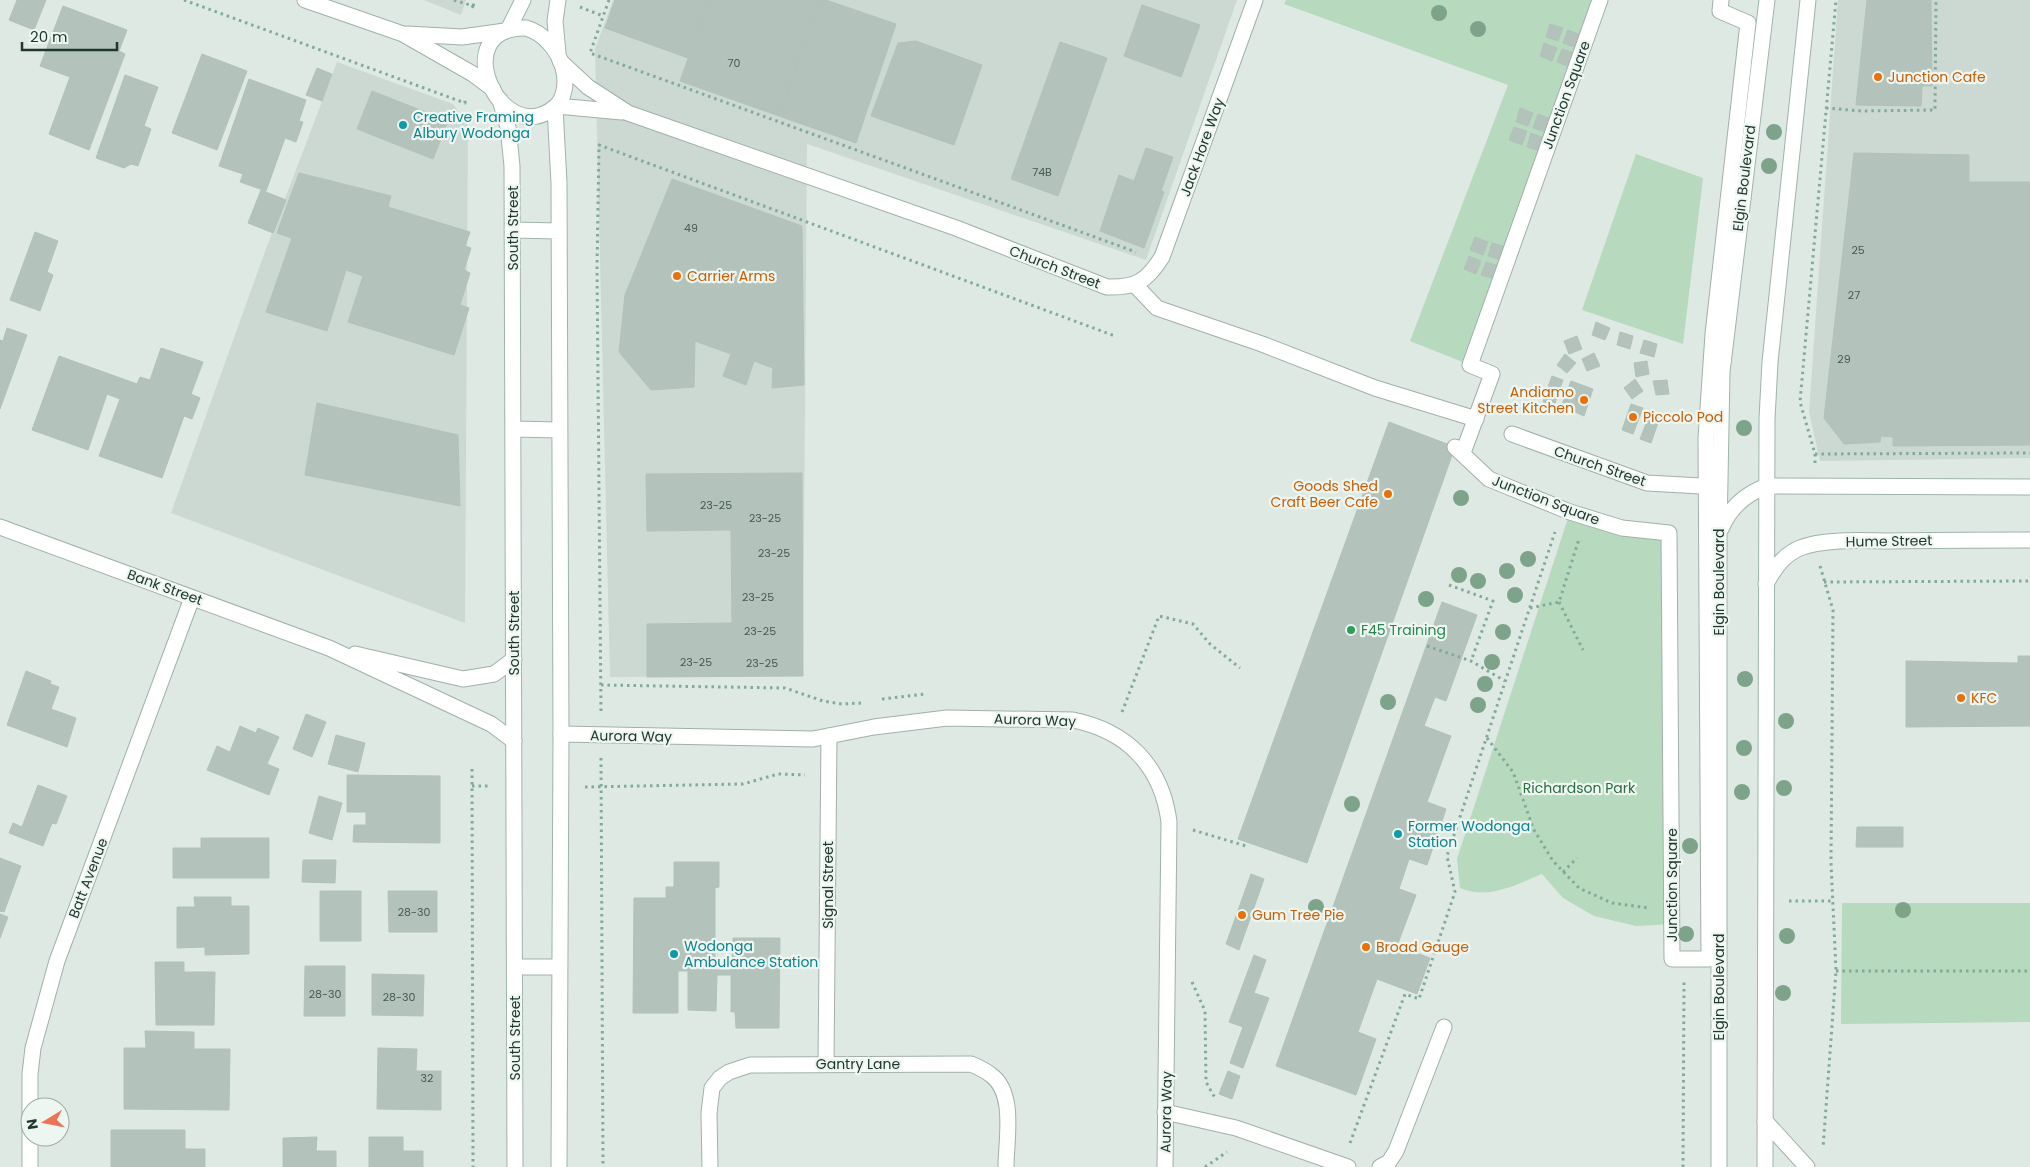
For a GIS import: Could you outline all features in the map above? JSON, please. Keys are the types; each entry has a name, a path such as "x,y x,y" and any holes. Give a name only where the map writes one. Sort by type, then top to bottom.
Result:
{"street":[{"path":"305,0 403,34 464,70 496,95 515,113 530,116 540,115 556,106 562,98 564,86 555,21 558,0"},
{"path":"496,95 486,75 484,59 492,42 506,31 523,0"},
{"name":"Jack Hore Way","path":"1135,285 1152,273 1162,257 1255,0"},
{"name":"Junction Square","path":"1600,0 1470,365 1492,374 1464,450 1455,447 1489,480 1563,509 1622,528 1669,533 1672,959 1709,959 1714,487 1706,438 1713,334 1748,23 1720,11 1721,0"},
{"name":"Elgin Boulevard","path":"1719,1167 1719,534 1714,487 1725,335 1767,0"},
{"path":"1765,1167 1766,585 1770,362 1808,0"},
{"path":"403,34 462,37 526,28 540,33 560,60"},
{"name":"Church Street","path":"560,60 588,87 628,113 956,228 1107,287 1135,285"},
{"name":"South Street","path":"496,95 511,143 514,429 515,1167"},
{"path":"556,106 559,231 561,734 559,1167"},
{"name":"Church Street","path":"556,106 628,113"},
{"path":"512,230 559,231"},
{"path":"1135,285 1157,308 1262,344 1375,388 1476,419"},
{"path":"514,429 560,430"},
{"name":"Church Street","path":"1512,434 1641,482 1659,485 1714,487"},
{"path":"1719,534 1732,508 1755,490 1767,486 1815,488 2030,487"},
{"name":"Bank Street","path":"0,526 329,648 491,724 514,741"},
{"name":"Hume Street","path":"1766,585 1774,569 1786,556 1799,548 1816,544 1867,541 2030,540"},
{"name":"Batt Avenue","path":"30,1167 30,1074 38,1023 57,961 192,598"},
{"name":"Bank Street","path":"329,648 463,679 494,674 514,659"},
{"name":"Aurora Way","path":"561,734 813,739 874,727 947,718 1064,720 1091,724 1107,730 1138,752 1158,781 1164,794 1171,836 1165,1167"},
{"name":"Signal Street","path":"826,1064 829,736"},
{"path":"515,966 560,967"},
{"path":"1380,1167 1388,1162 1396,1151 1444,1027"},
{"name":"Gantry Lane","path":"710,1167 709,1113 712,1088 720,1078 729,1072 750,1064 971,1064 984,1070 999,1082 1005,1095 1006,1167"},
{"path":"1165,1112 1236,1128 1348,1167"},
{"path":"1765,1121 1806,1167"}],"path":[{"path":"184,0 465,103 464,70"},
{"path":"473,6 475,0"},
{"path":"610,0 590,52 1143,254"},
{"path":"1815,488 1815,454 1800,402 1836,0"},
{"path":"1826,108 1861,111 1935,110 1936,0"},
{"path":"597,267 599,144 1115,336"},
{"path":"1815,454 2030,453"},
{"path":"1349,1147 1405,994 1419,999 1434,960 1455,892 1447,856 1563,509"},
{"path":"1583,650 1559,602 1586,517"},
{"path":"1816,544 1824,582 1833,610 1831,862 1836,970 1823,1157"},
{"path":"1824,582 2030,581"},
{"path":"1449,585 1493,601 1471,661"},
{"path":"1530,608 1559,602"},
{"path":"1125,718 1121,715 1159,616 1193,624 1210,644 1240,668"},
{"path":"1427,646 1471,661 1505,682"},
{"path":"601,685 785,688 823,701 842,704 869,701"},
{"path":"878,700 931,694"},
{"path":"1487,738 1513,772 1534,830 1553,861 1579,888 1612,903 1649,908 1673,907"},
{"path":"472,769 473,1167"},
{"path":"602,787 743,784 778,774 828,775"},
{"path":"1188,828 1246,846"},
{"path":"1563,872 1577,858"},
{"path":"1683,1167 1684,959"},
{"path":"1836,970 2030,971"},
{"path":"1191,980 1202,1001 1206,1017 1206,1082 1219,1102"}],"shaded area":[{"path":"424,0 466,0 461,15"},
{"path":"613,0 1237,0 1146,260 807,144 803,676 610,677 595,49"},
{"path":"1838,0 2030,0 2030,458 1820,461 1809,412"},
{"path":"337,62 453,104 468,125 465,623 171,513 267,246"}],"green space":[{"path":"1286,0 1600,0 1470,365 1410,341 1508,85 1284,4"},
{"path":"1636,154 1703,178 1683,344 1582,310"},
{"name":"Richardson Park","path":"1570,512 1669,533 1673,924 1636,926 1594,916 1563,898 1542,874 1502,890 1492,892 1471,891 1460,888 1457,859"},
{"path":"1842,903 2030,903 2030,1022 1841,1024"}],"building":[{"path":"17,0 46,0 34,30 9,20"},
{"path":"615,0 709,0 688,58 605,28"},
{"path":"709,0 820,0 779,116 680,81"},
{"path":"820,0 826,0 896,24 856,143 779,116"},
{"path":"1867,0 1931,0 1932,86 1922,86 1921,106 1856,105"},
{"path":"1142,5 1200,25 1181,77 1124,56"},
{"path":"63,6 127,30 119,51 125,54 89,150 49,134 70,77 40,66"},
{"path":"1550,24 1563,28 1558,41 1546,37"},
{"path":"1568,30 1581,35 1577,48 1563,43"},
{"path":"916,41 982,65 954,145 871,116 898,43"},
{"path":"1060,42 1107,58 1058,196 1011,179"},
{"path":"1544,43 1557,48 1552,61 1540,56"},
{"path":"1562,49 1575,53 1570,67 1557,62"},
{"path":"202,54 247,71 217,150 172,133"},
{"path":"317,68 332,74 322,101 306,95"},
{"path":"125,75 158,87 144,126 151,129 138,166 131,164 124,168 96,158"},
{"path":"249,79 306,100 299,121 303,122 296,142 285,138 266,191 240,182 243,174 219,166"},
{"name":"Creative Framing Albury Wodonga","path":"372,91 448,121 433,159 357,129"},
{"path":"1520,108 1533,113 1528,126 1516,122"},
{"path":"1538,114 1551,119 1546,132 1533,128"},
{"path":"1514,127 1527,131 1522,145 1509,140"},
{"path":"1531,133 1544,138 1540,151 1527,147"},
{"path":"1146,148 1173,157 1161,191 1164,192 1144,248 1100,231 1119,175 1134,181"},
{"path":"1854,153 1969,155 1969,182 2030,182 2030,445 1893,446 1893,437 1881,436 1880,442 1844,444 1824,418"},
{"path":"299,173 391,196 388,207 470,232 465,246 471,248 464,270 470,273 460,305 469,308 454,355 348,322 363,276 346,270 327,331 266,312 292,238 277,233"},
{"path":"672,179 802,226 804,385 772,388 773,368 754,361 746,385 723,376 731,354 695,341 694,387 651,390 619,352 625,295"},
{"path":"261,190 286,200 273,233 248,223"},
{"path":"35,232 58,241 47,272 53,275 40,311 10,300"},
{"path":"1475,237 1488,242 1483,255 1470,250"},
{"path":"1492,243 1506,247 1501,260 1488,256"},
{"path":"1469,256 1481,261 1476,274 1464,269"},
{"path":"1486,262 1499,266 1495,279 1481,275"},
{"path":"1596,322 1610,328 1605,340 1592,335"},
{"path":"7,328 27,335 0,409 0,340 3,341"},
{"path":"1620,332 1633,336 1630,349 1617,345"},
{"path":"1577,336 1582,349 1569,354 1564,341"},
{"path":"1644,340 1657,344 1654,357 1640,353"},
{"path":"161,348 203,362 191,394 200,398 192,419 184,416 162,478 99,456 120,399 107,394 88,450 32,430 59,356 137,384 140,377 150,380"},
{"path":"1594,353 1600,366 1587,371 1582,359"},
{"path":"1565,354 1576,363 1567,373 1557,365"},
{"path":"1647,361 1649,374 1636,377 1634,363"},
{"path":"1552,376 1563,380 1554,406 1543,402"},
{"path":"1635,379 1643,391 1632,399 1624,388"},
{"path":"1667,380 1669,394 1656,395 1653,381"},
{"path":"1571,381 1582,385 1572,411 1561,407"},
{"path":"1582,385 1593,389 1584,416 1573,411"},
{"path":"317,403 458,435 460,506 305,475"},
{"path":"1631,404 1643,408 1633,434 1622,430"},
{"path":"1650,413 1660,417 1651,443 1640,439"},
{"path":"1389,422 1455,447 1307,863 1238,839"},
{"path":"802,473 803,676 647,677 647,624 732,623 731,530 647,531 646,474"},
{"name":"Former Wodonga Station","path":"1442,602 1477,615 1446,701 1435,697 1424,726 1451,736 1427,802 1446,809 1427,865 1409,859 1399,889 1416,895 1397,946 1430,958 1417,994 1377,979 1358,1032 1376,1039 1356,1095 1276,1066"},
{"path":"2018,656 2030,656 2030,726 1906,727 1906,661 2018,663"},
{"path":"26,671 51,681 50,684 59,687 51,709 76,718 67,747 7,725"},
{"path":"306,714 326,722 312,757 293,749"},
{"path":"240,726 256,733 258,728 279,737 267,764 279,769 269,795 207,770 217,746 230,752"},
{"path":"336,735 365,743 358,772 328,764"},
{"path":"347,775 440,776 440,843 353,842 354,825 366,825 366,812 347,812"},
{"path":"38,785 67,796 56,824 52,823 43,846 9,833 13,823 22,827"},
{"path":"319,796 342,803 332,840 309,833"},
{"path":"1857,827 1903,827 1903,847 1856,847"},
{"path":"201,838 269,838 269,878 173,878 173,848 201,848"},
{"path":"0,858 21,866 4,912 0,911"},
{"path":"303,860 336,860 335,883 302,882"},
{"name":"Wodonga Ambulance Station","path":"674,862 719,862 719,887 715,888 715,970 732,970 733,938 780,938 779,1028 736,1028 735,1012 731,1012 731,975 717,975 716,1011 688,1010 688,971 678,971 678,1013 633,1013 634,898 666,898 666,887 674,887"},
{"path":"1251,874 1264,879 1239,950 1226,944"},
{"path":"320,891 361,891 361,941 320,941"},
{"path":"388,891 437,891 437,932 389,932"},
{"path":"194,897 231,897 231,906 249,906 249,954 205,955 205,947 177,948 177,907 195,907"},
{"path":"0,914 8,917 0,938"},
{"path":"1254,955 1266,960 1254,993 1269,998 1243,1068 1230,1063 1243,1027 1229,1022"},
{"path":"155,962 184,962 184,972 215,972 214,1025 156,1025"},
{"path":"305,966 345,966 345,1016 304,1016"},
{"path":"372,974 424,975 423,1016 372,1015"},
{"path":"145,1031 194,1032 194,1049 230,1049 229,1110 124,1109 124,1048 146,1048"},
{"path":"378,1048 417,1049 416,1071 441,1071 441,1110 377,1109"},
{"path":"1228,1071 1240,1076 1232,1099 1219,1094"},
{"path":"111,1130 185,1130 185,1149 205,1149 205,1167 111,1167"},
{"path":"317,1137 316,1151 336,1151 336,1167 283,1167 283,1138"},
{"path":"369,1137 403,1137 403,1151 423,1151 423,1167 369,1167"}],"place":[{"name":"Junction Cafe","path":"1878,77"},
{"name":"Creative Framing Albury Wodonga","path":"403,125"},
{"name":"Carrier Arms","path":"677,276"},
{"name":"Andiamo Street Kitchen","path":"1584,400"},
{"name":"Piccolo Pod","path":"1633,417"},
{"name":"Goods Shed Craft Beer Cafe","path":"1388,494"},
{"name":"F45 Training","path":"1351,630"},
{"name":"KFC","path":"1961,698"},
{"name":"Former Wodonga Station","path":"1398,834"},
{"name":"Gum Tree Pie","path":"1242,915"},
{"name":"Broad Gauge","path":"1366,947"},
{"name":"Wodonga Ambulance Station","path":"674,954"}]}
